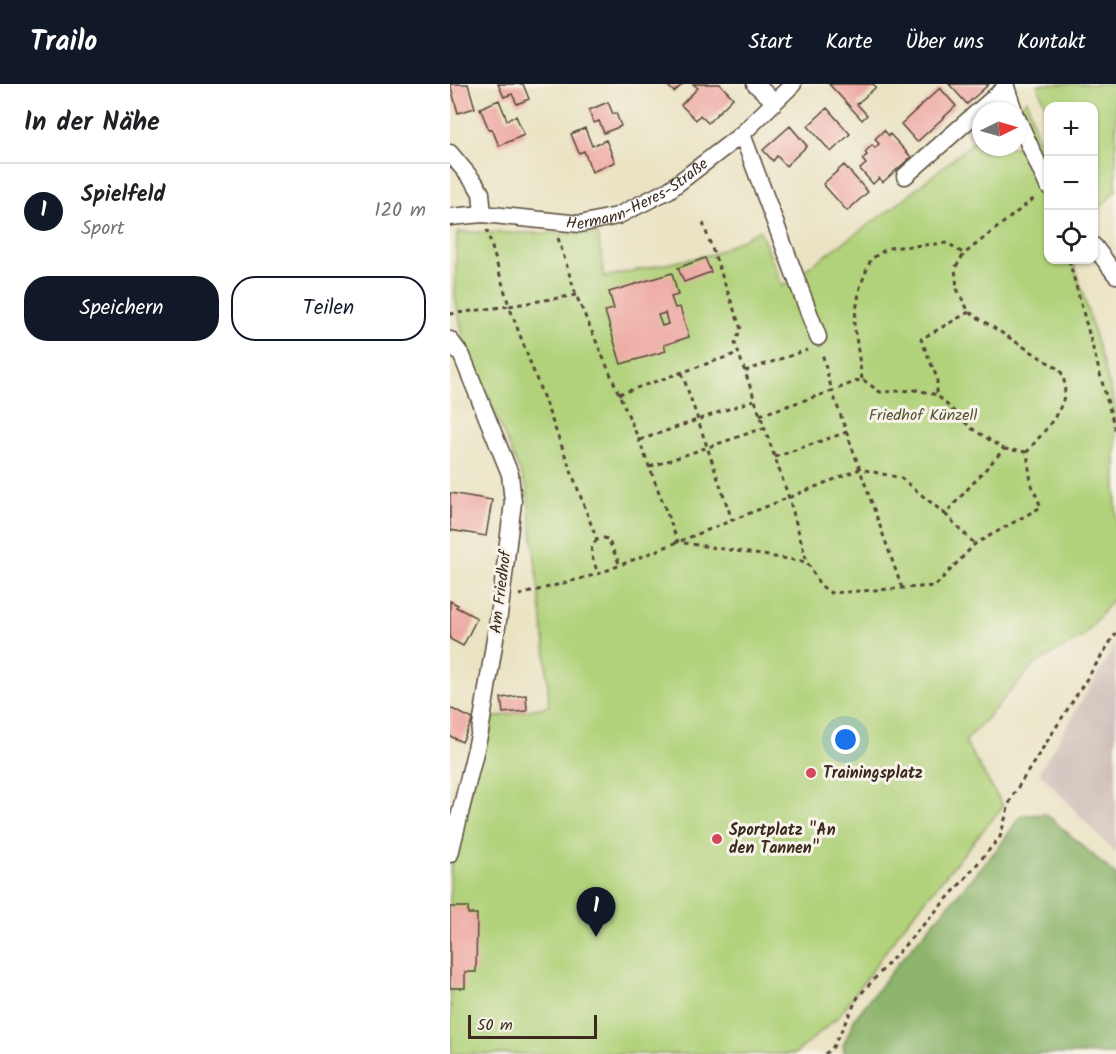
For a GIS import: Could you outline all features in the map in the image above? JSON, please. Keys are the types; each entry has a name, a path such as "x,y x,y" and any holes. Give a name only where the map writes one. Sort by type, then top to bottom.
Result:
{"street":[{"path":"755,84 774,101"},
{"name":"Hermann-Heres-Straße","path":"450,217 483,214 580,224 617,216 669,190 742,134 793,84"},
{"path":"905,176 1006,85 1011,102"},
{"path":"742,134 819,341"},
{"path":"1026,141 1044,187"},
{"path":"450,153 481,193 483,214"},
{"path":"1098,251 1116,275"},
{"name":"Am Friedhof","path":"450,340 462,356 510,474 513,502 500,608 480,732 450,854"}],"path":[{"path":"703,223 741,328 735,343 738,353 789,498 807,562 820,585 831,593 935,586 975,544 1041,507 1030,483 1027,452 1060,410 1066,393 1066,380 1060,370 969,312 957,289 955,268 964,254 1044,191"},
{"path":"483,214 509,306 597,540"},
{"path":"552,220 576,295 639,440 678,542"},
{"path":"964,254 948,243 888,248 871,259 860,287 854,323 862,379 880,392 917,390 937,395 971,428 1004,449 1027,452"},
{"path":"1070,264 1116,433"},
{"path":"450,314 576,295"},
{"path":"937,395 937,378 921,339 969,312"},
{"path":"745,371 819,341 832,391 902,589"},
{"path":"619,394 738,353"},
{"path":"682,373 732,520"},
{"path":"760,415 862,379"},
{"path":"639,440 754,400"},
{"path":"649,467 764,428"},
{"path":"775,457 847,432"},
{"path":"945,514 1004,449"},
{"path":"500,608 523,593 598,574 620,566 860,469 901,478 945,514 975,544"},
{"path":"598,574 590,550 591,545 597,540 608,539 620,566"},
{"path":"678,542 807,562"},
{"path":"825,1054 833,1047 858,998 1000,837 1011,798 1116,633"}],"shaded area":[{"path":"1116,644 1116,854 1039,772"}],"green space":[{"path":"1037,84 1116,84 1116,190 1098,210 1098,102 1044,102"},
{"name":"Friedhof Künzell","path":"1027,100 1044,161 1044,264 1074,264 1116,408 1116,595 1084,636 1035,664 965,742 1003,806 903,927 839,1016 795,1054 451,1054 450,872 487,719 549,706 546,655 527,488 464,341 455,296 457,232 598,234 604,277 713,254 760,230 782,286 895,206 972,143 972,156 1026,156 1024,102"},
{"path":"1046,814 1116,875 1116,1054 845,1054 843,1046 855,1018 900,961 999,847 1021,815"}],"building":[{"path":"450,84 468,84 475,108 458,113"},
{"path":"498,84 523,84 529,99 517,104 512,94 504,97"},
{"path":"666,84 683,84 674,92"},
{"path":"693,84 720,84 733,98 708,123 700,115 696,120 681,105 698,88"},
{"path":"829,84 873,84 876,87 857,104 867,115 862,120"},
{"path":"949,84 989,84 967,104"},
{"path":"940,88 956,106 917,142 901,124"},
{"path":"499,100 507,120 516,116 524,135 499,146 480,108"},
{"path":"608,102 621,126 604,133 599,121 594,123 589,110"},
{"path":"827,108 850,134 831,152 808,126"},
{"path":"790,126 807,146 786,166 777,156 773,161 763,150"},
{"path":"585,128 592,146 606,140 615,162 592,172 584,151 579,153 571,134"},
{"path":"884,130 911,157 883,182 879,178 873,184 860,169 866,164 862,159 872,145 875,148 879,144 875,139"},
{"path":"844,165 868,192 847,211 823,184"},
{"path":"705,258 711,272 684,282 678,268"},
{"path":"672,273 678,295 671,297 675,308 680,307 689,337 664,345 666,351 621,364 605,311 614,309 609,292","holes":["665,313 668,324 662,326 658,315"]},
{"path":"450,493 492,500 486,536 450,530"},
{"path":"450,601 458,605 456,607 477,618 463,646 450,639"},
{"path":"526,695 527,711 503,713 501,698"},
{"path":"450,708 473,719 462,742 450,736"},
{"path":"450,907 468,907 468,914 477,914 476,972 465,972 465,988 450,988"}],"place":[{"name":"Trainingsplatz","path":"811,773"},
{"name":"Sportplatz \"An den Tannen\"","path":"717,839"},
{"name":"Spielfeld","path":"596,937"}]}
